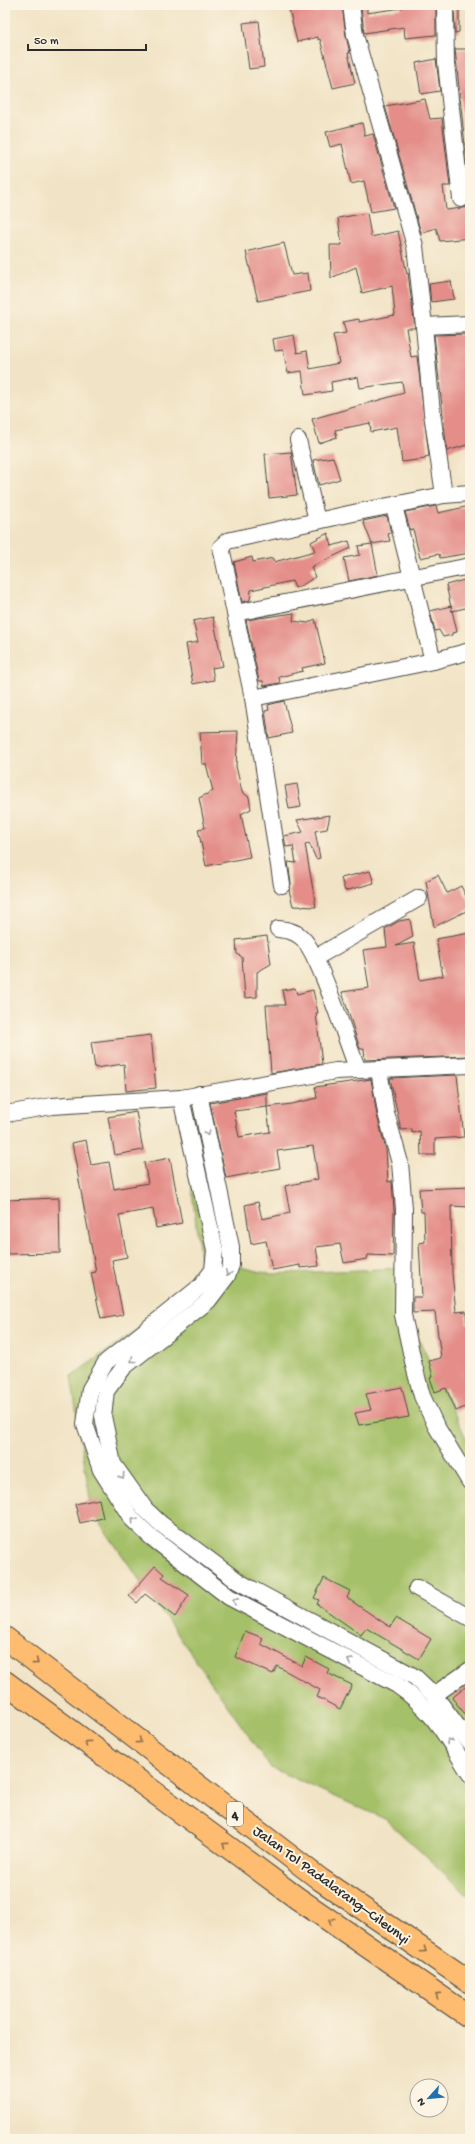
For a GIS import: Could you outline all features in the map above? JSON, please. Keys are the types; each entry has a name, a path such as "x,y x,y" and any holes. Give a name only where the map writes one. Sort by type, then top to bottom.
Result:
{"highway":[{"name":"Jalan Tol Padalarang–Cileunyi","path":"5,1638 322,1880 470,1982"},
{"name":"Jalan Tol Padalarang–Cileunyi","path":"5,1682 297,1898 470,2017"}],"street":[{"path":"351,5 355,36 414,246 424,326 432,413 444,496"},
{"path":"445,5 446,63 461,199"},
{"path":"424,326 470,324"},
{"path":"298,440 317,521"},
{"path":"282,884 253,698 223,563 221,547 227,540 444,496 470,493"},
{"path":"394,506 433,661"},
{"path":"235,613 470,566"},
{"path":"253,698 433,661 470,651"},
{"path":"315,958 419,898"},
{"path":"278,929 291,931 302,938 315,958 358,1070"},
{"path":"5,1102 12,1112 52,1106 181,1098 336,1071 470,1065"},
{"path":"379,1070 386,1113 400,1163 404,1209 403,1315 414,1366 422,1396 436,1426 470,1482"},
{"path":"198,1094 231,1247 231,1265 227,1276 208,1301 124,1366 106,1391 103,1416 113,1464 145,1510 161,1524 240,1582 415,1676 434,1695 470,1743"},
{"path":"181,1098 215,1250 213,1270 201,1286 106,1362 90,1390 84,1424 101,1470 132,1519 151,1537 229,1597 397,1685 411,1695 434,1717 470,1774"},
{"path":"215,1250 231,1247"},
{"path":"417,1588 470,1618"},
{"path":"434,1695 470,1670"}],"green space":[{"path":"199,1094 231,1265 271,1274 403,1268 403,1306 470,1446 470,1897 385,1819 271,1768 92,1512 71,1376 203,1283 181,1098"}],"building":[{"path":"288,5 342,5 350,53 348,53 355,83 333,88 320,39 318,40 318,37 297,42"},
{"path":"361,5 367,5 367,13 402,8 401,5 436,5 436,35 405,38 404,27 364,33"},
{"path":"454,5 459,5 459,32 455,33"},
{"path":"259,21 264,67 249,69 243,23"},
{"path":"455,49 470,49 470,106 468,106 470,122 469,183"},
{"path":"436,59 440,91 421,94 416,63"},
{"path":"425,99 430,119 442,118 450,186 443,186 446,210 470,207 470,238 440,241 436,228 421,233 385,106"},
{"path":"362,123 365,136 373,134 394,208 371,212 364,181 351,184 342,144 330,147 326,132"},
{"path":"367,213 371,237 398,231 407,274 408,273 415,328 406,328 411,357 417,356 429,456 425,457 425,459 402,462 397,427 371,432 370,423 335,430 337,437 319,443 312,419 404,393 402,382 360,388 358,377 331,382 332,391 305,395 302,371 288,373 283,350 275,351 273,339 294,335 297,353 307,351 310,369 339,363 333,335 346,333 343,322 359,319 359,322 395,315 392,286 362,293 356,267 331,278 330,245 342,245 338,218"},
{"path":"284,243 292,275 308,273 310,291 258,301 246,252"},
{"path":"451,281 454,299 431,302 429,284"},
{"path":"470,334 470,444 447,451 434,335"},
{"path":"291,452 297,495 269,498 265,454"},
{"path":"333,457 340,479 319,485 313,460"},
{"path":"436,506 438,513 470,506 470,553 440,558 439,554 420,558 413,529 410,530 405,512"},
{"path":"387,516 391,533 388,534 390,541 372,544 363,521"},
{"path":"328,533 332,546 349,541 351,548 311,567 315,577 304,584 295,588 292,581 251,590 250,600 242,602 234,562 252,557 253,562 273,558 274,562 315,551 311,542"},
{"path":"372,544 378,575 349,581 344,558 360,555 358,546"},
{"path":"464,580 470,607 452,611 446,585"},
{"path":"451,606 457,632 443,637 439,630 435,631 430,611"},
{"path":"294,613 293,621 308,623 315,619 325,663 302,668 303,671 279,677 280,683 264,686 263,681 259,681 246,620"},
{"path":"213,617 223,666 212,668 214,680 193,684 186,644 198,642 193,621"},
{"path":"284,701 292,733 269,738 265,711 269,710 268,705"},
{"path":"238,731 236,766 242,792 249,797 251,809 241,814 250,857 206,866 198,829 205,828 199,798 213,791 206,764 202,764 200,732"},
{"path":"297,784 301,807 289,809 285,786"},
{"path":"330,815 327,829 315,831 320,858 316,859 309,843 305,844 316,907 293,906 289,890 291,884 288,862 296,863 293,846 286,847 284,836 303,832 297,820"},
{"path":"370,871 374,883 345,891 341,878"},
{"path":"438,875 447,893 461,886 470,904 470,909 434,927 426,881"},
{"path":"410,919 413,937 396,946 414,943 420,980 443,976 436,939 470,933 470,955 467,956 470,976 470,1056 365,1060 364,1048 360,1049 342,992 369,988 363,950 387,947 385,929 399,921"},
{"path":"267,936 271,964 257,972 257,997 245,998 242,957 237,954 236,940"},
{"path":"295,988 297,994 313,990 318,1013 316,1013 322,1064 271,1073 266,1005 285,1005 282,990"},
{"path":"151,1035 156,1088 126,1091 124,1064 95,1068 91,1042"},
{"path":"457,1075 464,1137 435,1139 435,1155 421,1155 420,1131 412,1133 412,1129 401,1130 390,1078"},
{"path":"371,1079 377,1115 386,1150 388,1182 392,1181 394,1211 393,1256 368,1255 367,1259 344,1263 340,1244 316,1247 319,1266 300,1268 300,1265 272,1270 266,1241 251,1244 245,1205 258,1202 262,1219 290,1213 285,1186 318,1179 313,1146 277,1151 280,1168 226,1178 210,1103 267,1093 267,1107 292,1104 317,1098 315,1087","holes":["267,1107 270,1132 239,1137 234,1111"]},
{"path":"136,1112 143,1150 115,1155 108,1117"},
{"path":"86,1140 91,1165 109,1162 114,1189 148,1183 144,1163 170,1158 182,1223 156,1228 153,1209 119,1215 127,1257 112,1260 123,1315 101,1319 91,1273 96,1272 72,1143"},
{"path":"470,1187 470,1207 451,1206 452,1273 456,1312 466,1311 467,1323 470,1323 470,1405 456,1411 446,1388 435,1392 430,1378 433,1377 429,1361 441,1358 435,1312 413,1313 413,1297 422,1297 419,1243 425,1242 424,1212 421,1212 419,1189"},
{"path":"59,1198 60,1253 7,1254 5,1200"},
{"path":"402,1387 409,1417 359,1425 355,1413 371,1410 366,1394"},
{"path":"99,1499 103,1518 80,1523 75,1504"},
{"path":"155,1566 164,1574 162,1577 189,1595 175,1617 145,1594 137,1603 129,1596"},
{"path":"324,1578 350,1591 347,1598 390,1627 396,1618 431,1639 419,1659 366,1628 361,1635 317,1604 319,1600 314,1598"},
{"path":"245,1631 263,1638 261,1644 302,1666 306,1657 329,1669 327,1673 352,1685 340,1709 317,1697 320,1690 277,1666 273,1674 235,1657"},
{"path":"470,1683 470,1720 452,1698"}]}
